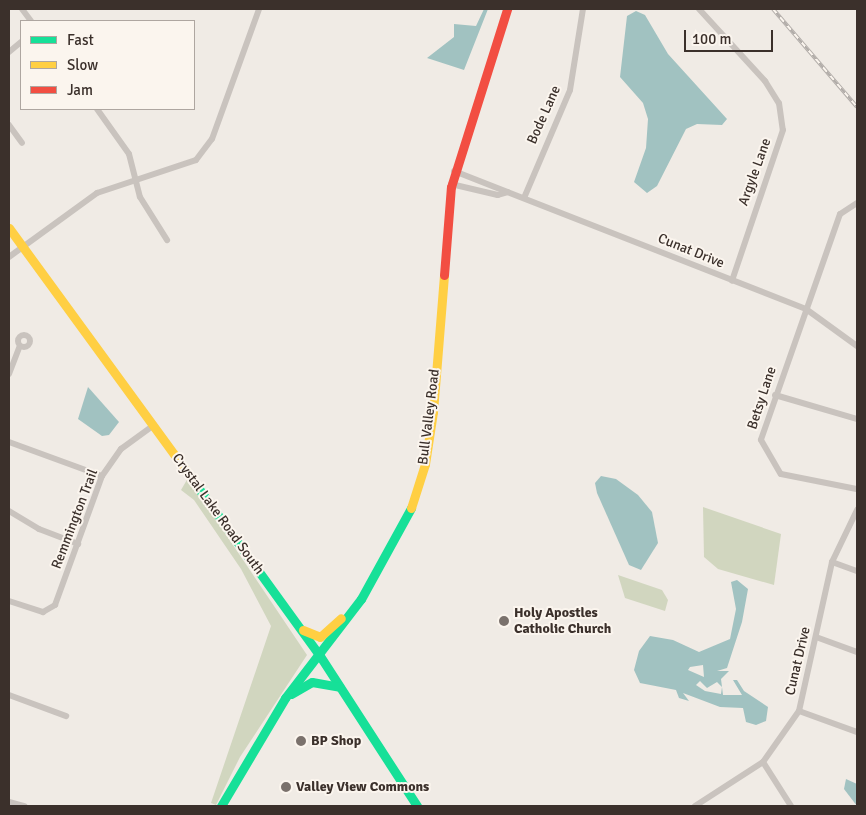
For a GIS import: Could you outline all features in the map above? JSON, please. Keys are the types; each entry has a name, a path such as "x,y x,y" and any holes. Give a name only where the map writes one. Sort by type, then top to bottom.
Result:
{"street":[{"path":"22,9 30,20"},
{"path":"9,257 98,193 196,160 212,139 259,9"},
{"name":"Bull Valley Road","path":"221,806 285,698 320,656 361,599 410,510 425,464 451,184 507,9"},
{"name":"Bode Lane","path":"524,198 570,90 583,9"},
{"name":"Argyle Lane","path":"699,9 765,82 779,103 783,130 732,281"},
{"path":"9,52 20,43"},
{"path":"97,110 129,154 135,179 151,217 167,240"},
{"path":"9,125 22,143"},
{"name":"Cunat Drive","path":"454,171 806,309 857,346"},
{"name":"Cunat Drive","path":"451,184 498,195 508,192"},
{"name":"Betsy Lane","path":"857,203 840,214 775,395 761,440 771,464 795,480 857,489"},
{"name":"Crystal Lake Road South","path":"9,228 320,656 417,806"},
{"path":"9,374 20,346"},
{"path":"775,395 857,419"},
{"name":"Remmington Trail","path":"9,601 40,611 50,609 58,601 102,476 121,449 154,425"},
{"path":"9,442 102,476"},
{"name":"Cunat Drive","path":"695,806 763,762 799,711 832,562 857,510"},
{"path":"9,511 39,529 78,544"},
{"path":"832,562 857,571"},
{"path":"300,628 320,636 361,599"},
{"path":"816,638 857,652"},
{"path":"285,698 312,682 340,687"},
{"path":"9,695 66,716"},
{"path":"799,711 857,732"},
{"path":"763,762 791,806"},
{"path":"9,802 24,806"}],"green space":[{"path":"188,478 307,655 240,757 216,805 211,803 271,626 241,569 194,500 181,490"},
{"path":"703,507 781,534 774,585 718,569 704,557"},
{"path":"618,575 662,590 668,600 665,611 625,598"}],"water":[{"path":"484,9 488,9 464,70 427,58 454,37 454,24 476,26"},
{"path":"636,11 645,15 668,54 727,119 722,125 697,124 686,129 657,186 647,193 634,182 646,148 648,119 643,103 620,77 627,16"},
{"path":"88,387 119,422 109,435 102,436 78,419"},
{"path":"601,476 616,479 638,495 652,512 658,543 641,570 629,565 597,493 595,483"},
{"path":"737,580 748,589 742,622 727,668 717,671 729,671 721,679 722,687 723,695 742,695 733,680 737,680 744,691 768,707 766,721 756,725 746,722 743,708 720,707 683,693 689,701 679,698 676,690 640,683 634,670 639,651 650,636 673,640 699,652 730,639 736,609 731,582","holes":["703,665 704,677 688,670 690,667","700,681 707,688 717,682 722,687 721,694 705,691 696,685"]},
{"path":"846,779 857,784 857,806 844,789"}],"railway":[{"path":"773,9 857,107"}],"traffic: fast":[{"path":"194,482 320,656 417,806"},
{"path":"221,806 285,698 361,599 411,508"},
{"path":"291,694 312,682 340,687"}],"traffic: slow":[{"path":"9,228 194,482"},
{"path":"411,508 425,464 433,412 444,275"},
{"path":"303,630 320,637 341,618"}],"traffic: jam":[{"path":"444,275 451,187 507,9"}],"place":[{"name":"Holy Apostles Catholic Church","path":"504,621"},
{"name":"BP Shop","path":"301,741"},
{"name":"Valley View Commons","path":"286,787"}]}
